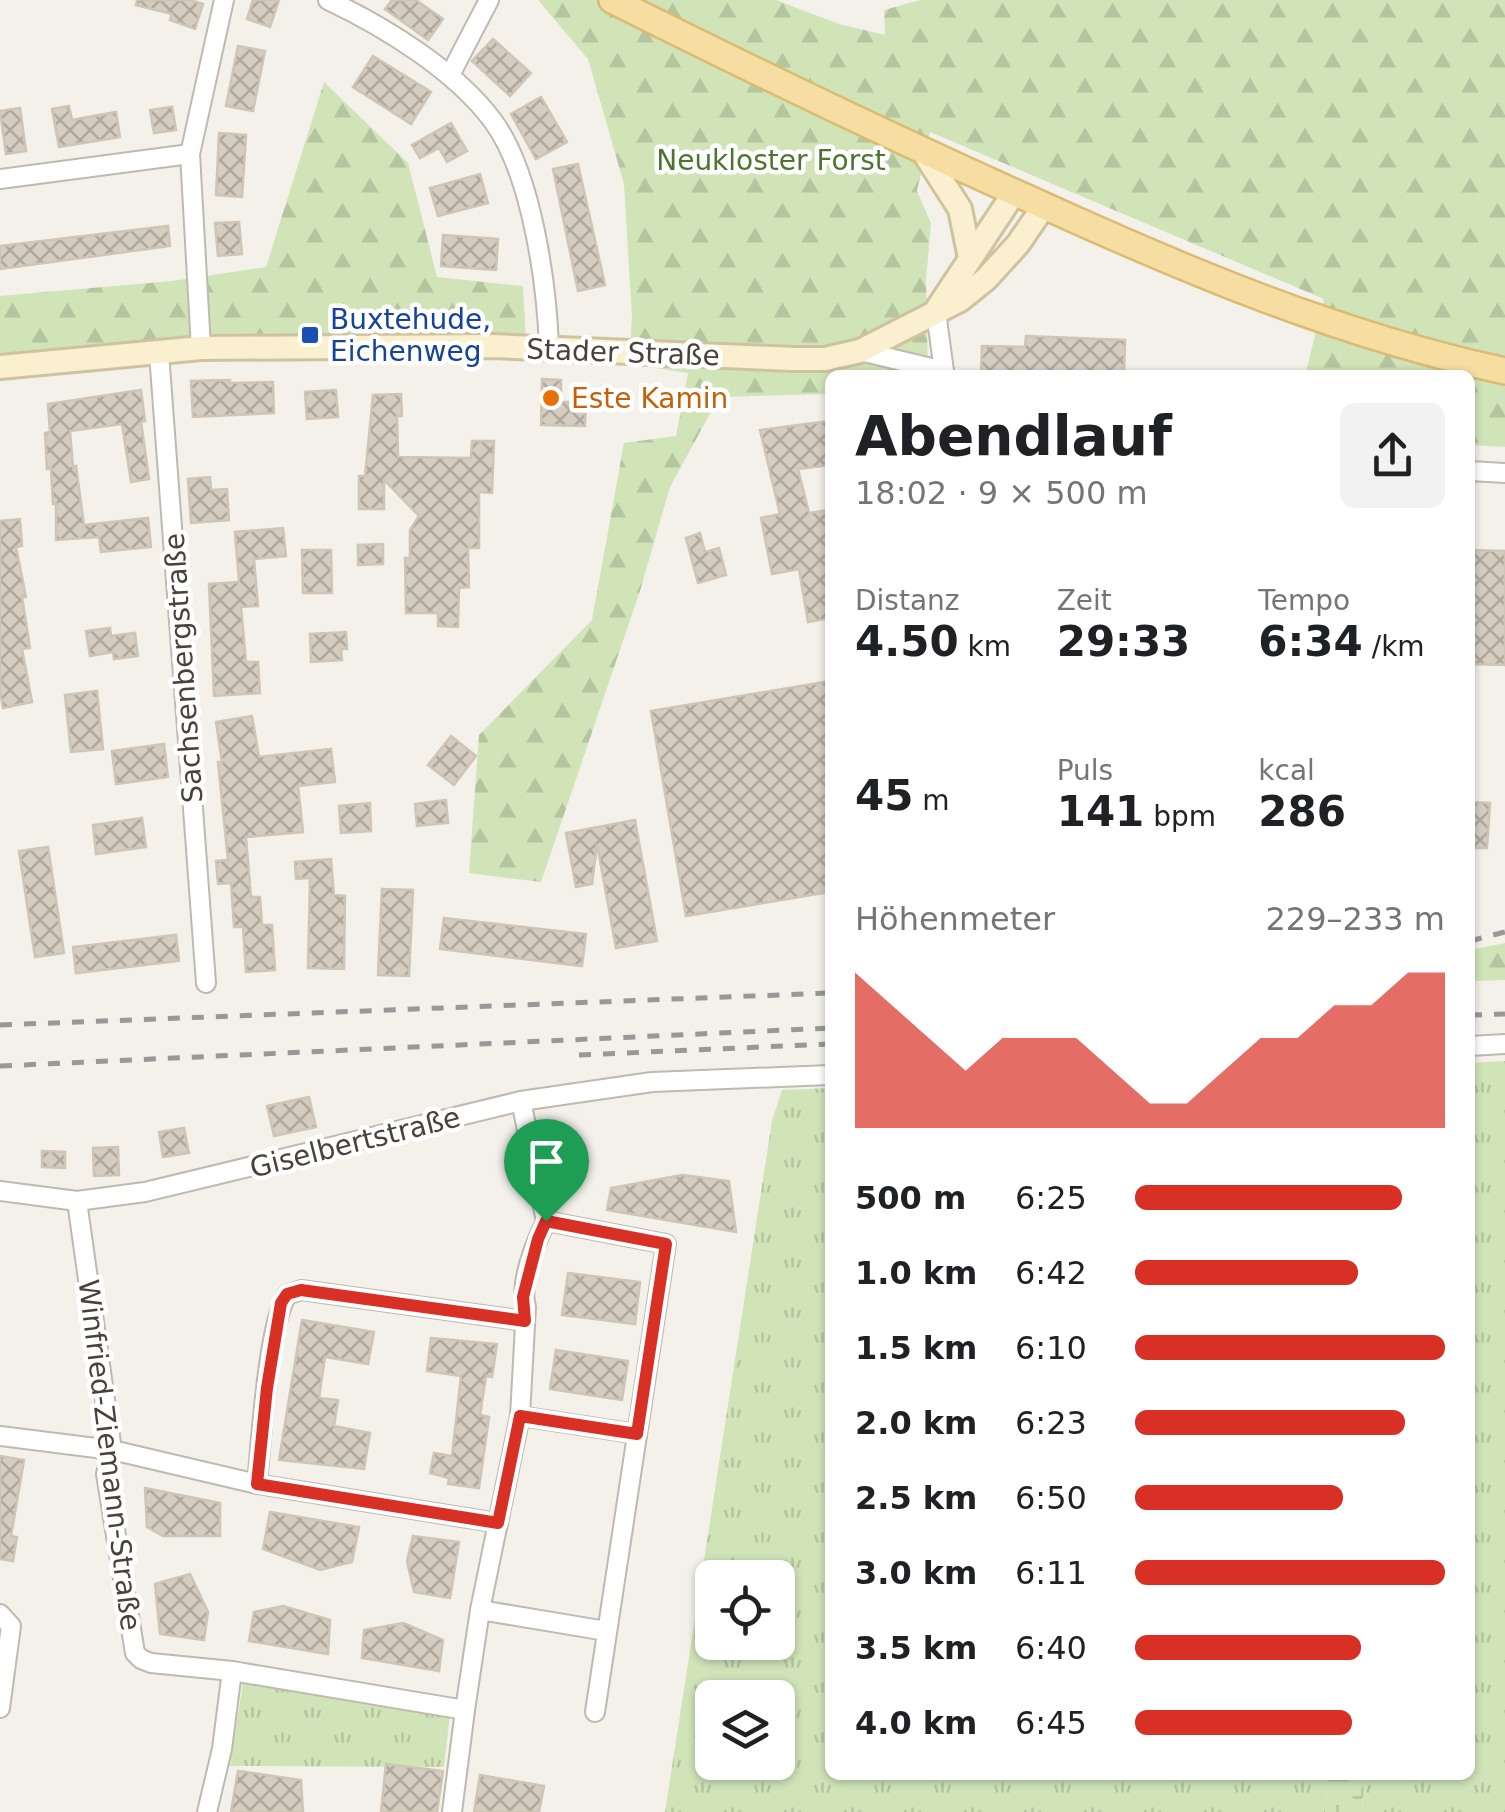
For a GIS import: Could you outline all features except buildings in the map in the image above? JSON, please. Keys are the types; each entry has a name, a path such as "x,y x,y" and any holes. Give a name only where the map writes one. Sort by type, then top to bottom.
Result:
{"main road":[{"path":"612,0 924,152 1172,263 1266,300 1447,358 1505,371"}],"street":[{"path":"201,348 190,154 224,0"},
{"path":"328,0 450,75 494,123 522,183 548,306 549,349"},
{"path":"450,75 489,0"},
{"path":"924,152 960,209 970,258"},
{"path":"0,178 190,154"},
{"path":"944,370 936,312 1014,192"},
{"name":"Stader Straße","path":"0,367 201,348 549,349 825,360 860,351 960,300 1018,244 1044,206"},
{"path":"860,351 933,370"},
{"name":"Sachsenbergstraße","path":"159,353 206,983"},
{"path":"1475,471 1505,473"},
{"path":"1475,1046 1505,1044"},
{"name":"Giselbertstraße","path":"0,1190 76,1200 145,1192 521,1102 652,1082 825,1075"},
{"path":"452,1812 480,1610 520,1416 523,1297 546,1221 521,1102"},
{"name":"Winfried-Ziemann-Straße","path":"76,1200 112,1450 106,1474 135,1653 151,1663 232,1671 466,1710"},
{"path":"546,1221 666,1244 595,1712"},
{"path":"257,1484 267,1388 281,1303 287,1294 301,1290 525,1321"},
{"path":"520,1416 637,1434"},
{"path":"0,1436 112,1450 257,1484 498,1523"},
{"path":"480,1610 606,1631"},
{"path":"0,1614 11,1626 0,1708"},
{"path":"207,1812 222,1749 232,1671"}],"green space":[{"name":"Neukloster Forst","path":"538,0 776,0 839,24 885,35 884,10 920,0 1505,0 1505,447 1475,445 1475,370 1306,370 1324,299 930,132 917,191 931,223 926,280 928,370 825,370 825,394 719,397 670,487 640,591 541,882 469,873 479,735 592,620 624,443 676,436 688,373 629,364 632,317 624,184 588,59"},
{"path":"324,82 408,163 437,277 523,286 526,342 0,363 0,296 172,281 266,267"},
{"path":"1505,943 1505,980 1475,981 1475,949"},
{"path":"1505,1061 1505,1812 1362,1812 1364,1780 1475,1780 1475,1063"},
{"path":"825,1088 825,1780 1328,1780 1325,1812 665,1812 695,1618 695,1660 795,1660 795,1560 704,1560 772,1121 782,1090"},
{"path":"243,1683 450,1714 444,1767 230,1766"},
{"path":"1328,1780 1364,1780 1362,1812 1325,1812"}],"railway":[{"path":"1475,940 1505,932"},
{"path":"0,1025 825,993"},
{"path":"1475,1015 1505,1014"},
{"path":"0,1066 825,1028"},
{"path":"579,1055 825,1044"}],"place":[{"name":"Buxtehude, Eichenweg","path":"310,335"},
{"name":"Este Kamin","path":"551,398"}],"route":[{"path":"546,1221 666,1244 637,1434 520,1416 498,1523 257,1484 267,1388 281,1303 287,1294 301,1290 525,1321 523,1297 546,1221"}]}
